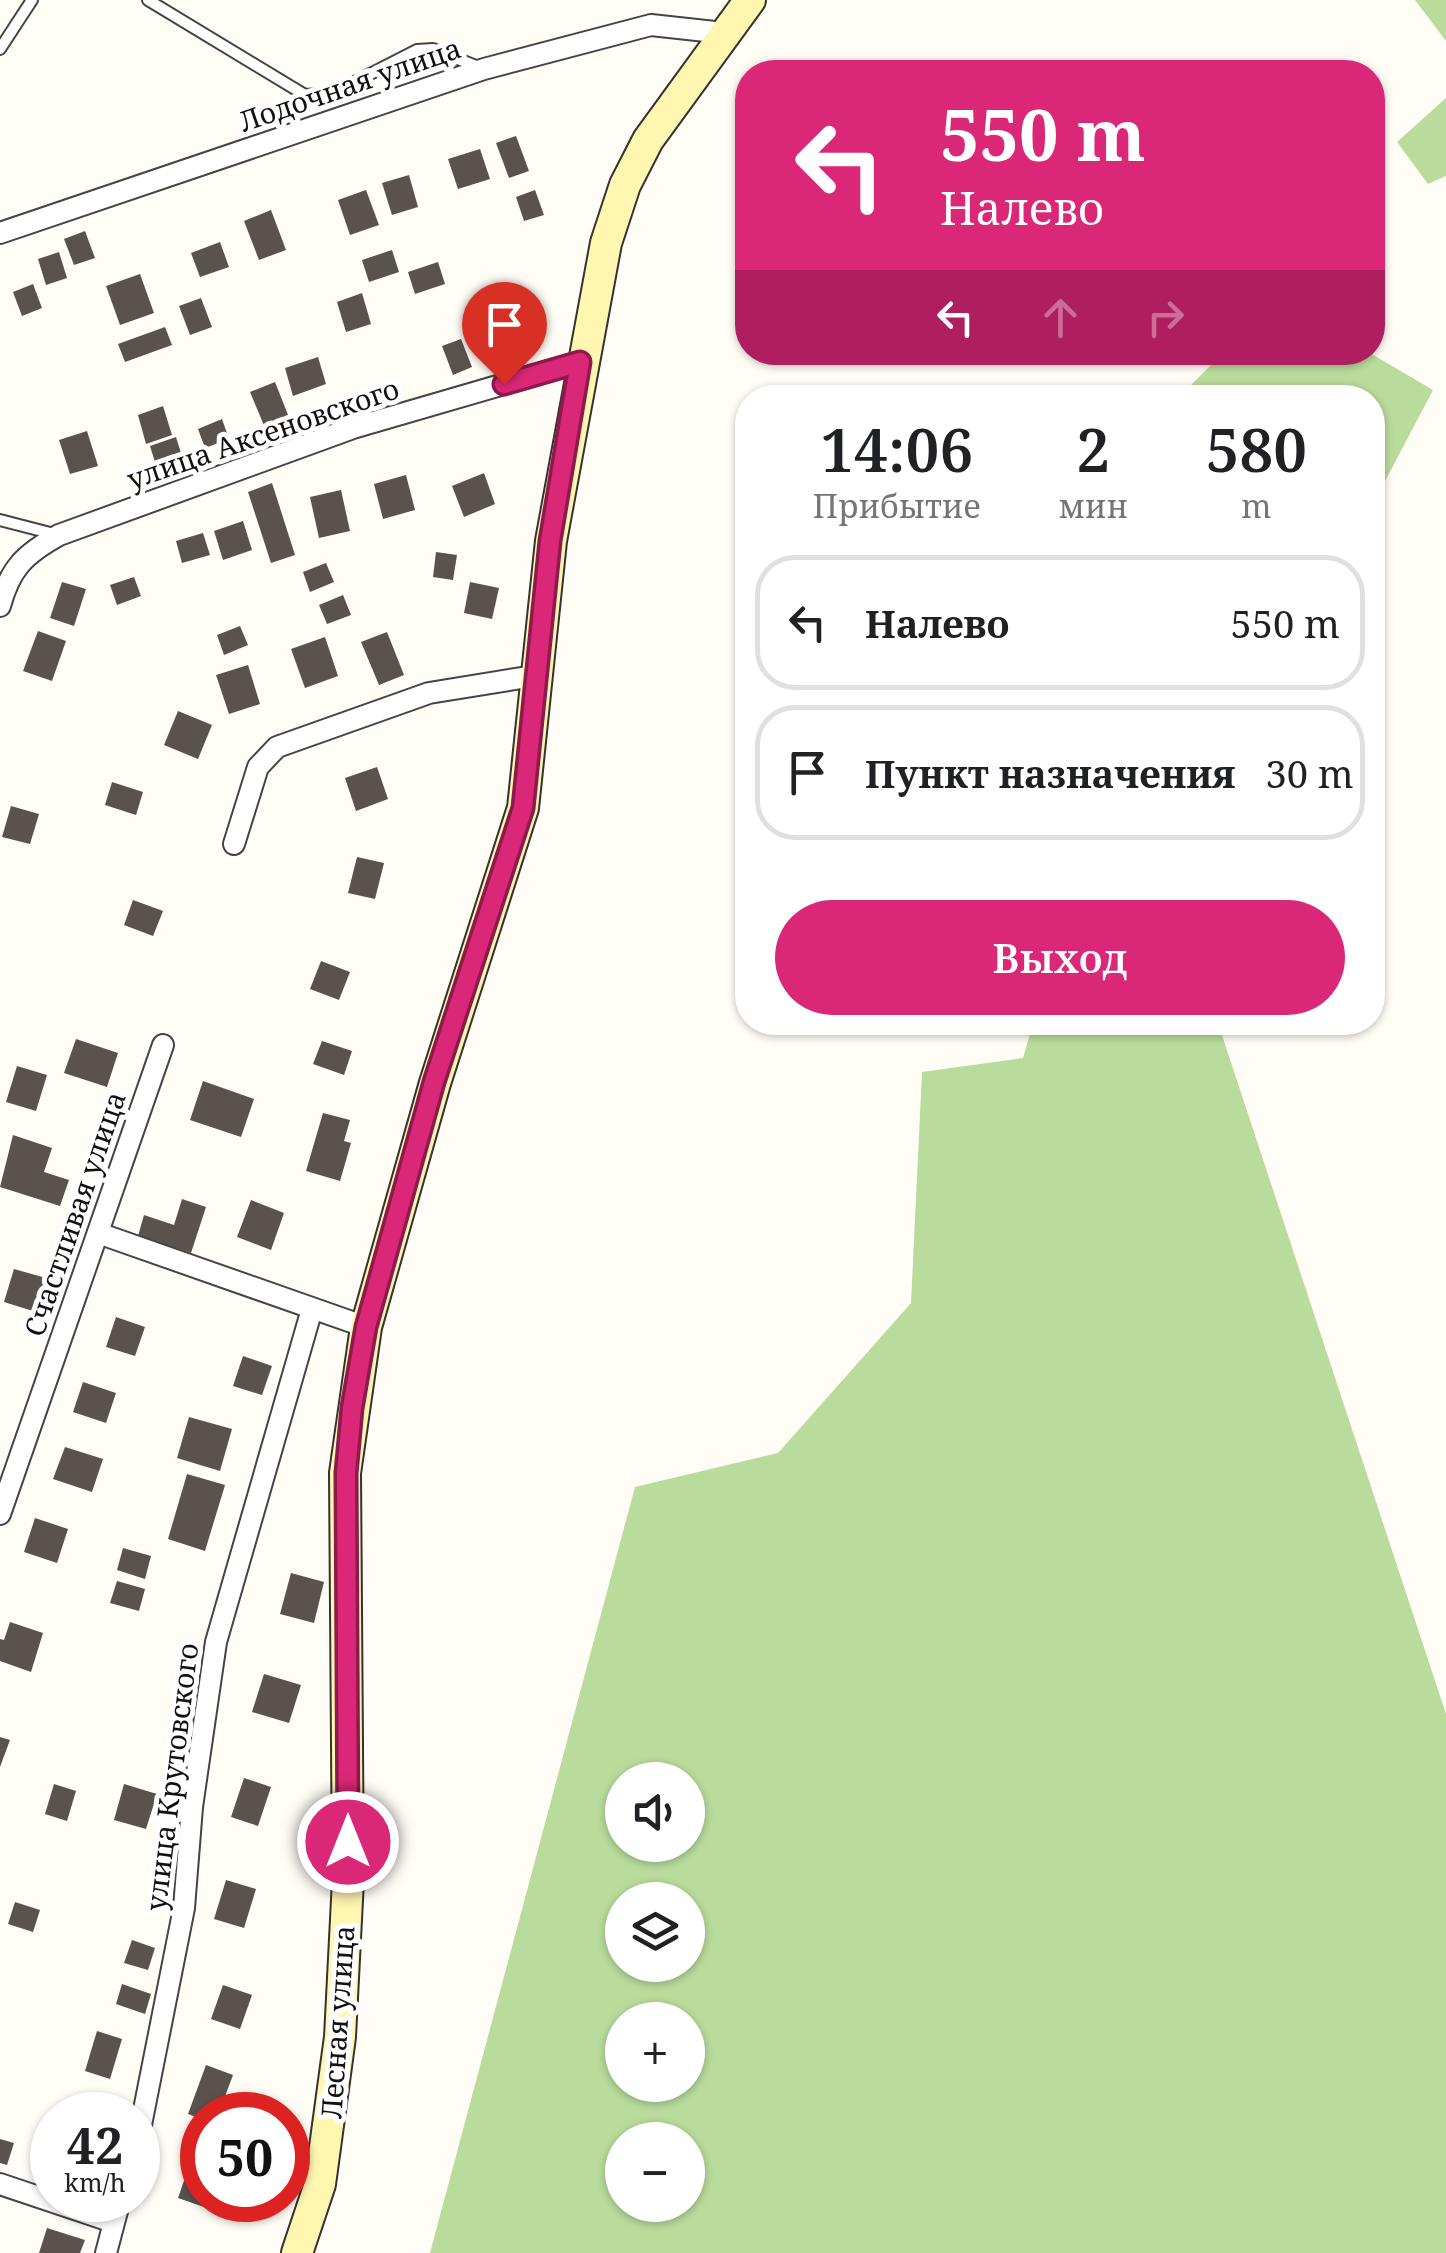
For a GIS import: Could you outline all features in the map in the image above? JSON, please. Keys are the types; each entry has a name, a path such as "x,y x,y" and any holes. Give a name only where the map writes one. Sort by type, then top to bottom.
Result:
{"main road":[{"name":"Лесная улица","path":"297,2253 320,2184 340,2037 348,1880 346,1473 366,1327 434,1082 523,808 534,676 580,362 606,243 625,185 648,140 750,0"}],"street":[{"name":"Лодочная улица","path":"0,232 484,69 651,25 724,33"},
{"name":"улица Аксеновского","path":"0,606 16,565 28,552 59,536 352,428 580,362"},
{"path":"234,844 258,766 276,747 430,693 534,676"},
{"name":"Счастливая улица","path":"0,1514 163,1046"},
{"path":"98,1233 366,1327"},
{"name":"улица Крутовского","path":"148,2092 184,1908 192,1807 216,1642 312,1309"},
{"path":"0,2184 30,2194"},
{"path":"106,2253 113,2222"}],"lane":[{"path":"0,49 32,0"},
{"path":"148,0 305,95 332,94 417,50 433,49 484,69"},
{"path":"0,520 59,536"}],"green space":[{"path":"1415,0 1446,0 1446,41"},
{"path":"1446,98 1446,176 1428,184 1397,142"},
{"path":"1385,362 1433,390 1385,481 1385,385 1191,385 1211,365 1385,365"},
{"path":"1030,1035 1222,1035 1446,1714 1446,2253 430,2253 635,1487 778,1453 911,1303 922,1072 1023,1058"}],"building":[{"path":"516,136 529,171 509,178 496,143"},
{"path":"480,149 490,179 458,189 448,159"},
{"path":"409,175 418,207 392,215 382,183"},
{"path":"366,190 379,225 350,235 338,200"},
{"path":"535,190 544,215 524,221 516,197"},
{"path":"271,210 286,250 259,260 244,221"},
{"path":"85,231 95,258 74,265 64,239"},
{"path":"220,242 229,267 200,277 191,253"},
{"path":"392,250 399,272 369,282 362,260"},
{"path":"59,252 67,278 46,285 38,259"},
{"path":"438,262 445,284 415,294 408,272"},
{"path":"140,274 154,313 120,325 106,286"},
{"path":"33,284 42,308 22,316 13,292"},
{"path":"362,293 371,324 346,332 337,302"},
{"path":"201,298 212,327 190,335 179,306"},
{"path":"509,308 520,337 491,347 480,318"},
{"path":"165,327 172,345 125,362 118,344"},
{"path":"461,339 472,367 453,375 442,346"},
{"path":"318,357 326,384 293,396 285,368"},
{"path":"275,382 292,425 268,435 250,392"},
{"path":"163,406 172,435 146,444 138,415"},
{"path":"222,419 229,439 205,448 198,429"},
{"path":"87,431 98,466 70,474 59,440"},
{"path":"176,437 185,466 159,475 150,446"},
{"path":"484,473 495,504 464,517 452,486"},
{"path":"406,475 415,510 383,519 374,484"},
{"path":"272,483 295,555 271,563 248,492"},
{"path":"341,490 350,531 319,538 310,497"},
{"path":"243,521 252,550 223,560 214,531"},
{"path":"203,533 210,555 182,563 176,541"},
{"path":"436,552 457,555 453,580 433,577"},
{"path":"326,563 334,582 310,592 303,572"},
{"path":"134,577 141,596 117,605 110,585"},
{"path":"62,582 86,589 74,626 50,618"},
{"path":"470,582 499,588 492,619 464,613"},
{"path":"343,595 351,615 327,624 319,605"},
{"path":"240,626 248,645 224,655 217,635"},
{"path":"38,631 66,641 52,681 23,671"},
{"path":"387,632 404,675 379,685 361,642"},
{"path":"325,637 338,676 305,688 291,649"},
{"path":"248,665 260,704 229,714 216,675"},
{"path":"178,711 212,725 198,759 164,745"},
{"path":"377,767 388,799 356,811 345,778"},
{"path":"112,782 143,792 136,815 105,805"},
{"path":"11,806 39,814 30,844 2,837"},
{"path":"357,857 384,863 375,899 348,893"},
{"path":"133,900 163,911 153,936 124,925"},
{"path":"321,961 350,972 339,1000 310,989"},
{"path":"76,1039 118,1053 107,1087 64,1073"},
{"path":"322,1041 352,1051 344,1075 313,1064"},
{"path":"17,1066 47,1075 36,1111 6,1102"},
{"path":"203,1081 254,1099 241,1137 190,1120"},
{"path":"323,1113 350,1120 344,1141 351,1143 340,1181 306,1171"},
{"path":"13,1135 52,1148 44,1172 69,1180 60,1206 0,1187"},
{"path":"182,1199 206,1207 191,1253 138,1236 144,1215 174,1225"},
{"path":"251,1200 284,1213 271,1250 237,1237"},
{"path":"14,1269 46,1278 36,1312 4,1302"},
{"path":"116,1317 145,1327 135,1356 106,1347"},
{"path":"243,1356 272,1366 262,1395 233,1386"},
{"path":"83,1382 116,1393 106,1423 73,1412"},
{"path":"189,1417 232,1429 220,1471 177,1458"},
{"path":"65,1447 103,1459 92,1492 53,1479"},
{"path":"187,1474 225,1485 205,1551 168,1539"},
{"path":"35,1518 68,1529 57,1563 24,1552"},
{"path":"123,1548 151,1556 145,1579 117,1570"},
{"path":"291,1573 324,1582 314,1623 280,1614"},
{"path":"117,1581 145,1589 139,1611 110,1603"},
{"path":"10,1622 43,1633 31,1672 0,1661 0,1639 4,1640"},
{"path":"264,1674 301,1685 289,1723 252,1712"},
{"path":"0,1737 10,1740 0,1767"},
{"path":"244,1778 271,1787 258,1826 231,1817"},
{"path":"54,1784 76,1791 67,1821 45,1814"},
{"path":"124,1784 157,1794 146,1829 114,1820"},
{"path":"226,1880 256,1889 244,1928 214,1919"},
{"path":"15,1902 40,1910 33,1932 8,1924"},
{"path":"132,1940 155,1948 148,1970 124,1963"},
{"path":"122,1984 151,1994 145,2014 116,2004"},
{"path":"223,1985 252,1995 240,2029 211,2019"},
{"path":"97,2031 122,2039 110,2079 85,2071"},
{"path":"206,2065 233,2075 227,2092 196,2092"},
{"path":"0,2139 14,2143 7,2165 0,2163"},
{"path":"47,2228 85,2240 80,2253 39,2253"}],"route":[{"path":"348,1842 346,1473 352,1408 366,1327 434,1082 528,786 534,676 550,541 580,362 504,384"}]}
